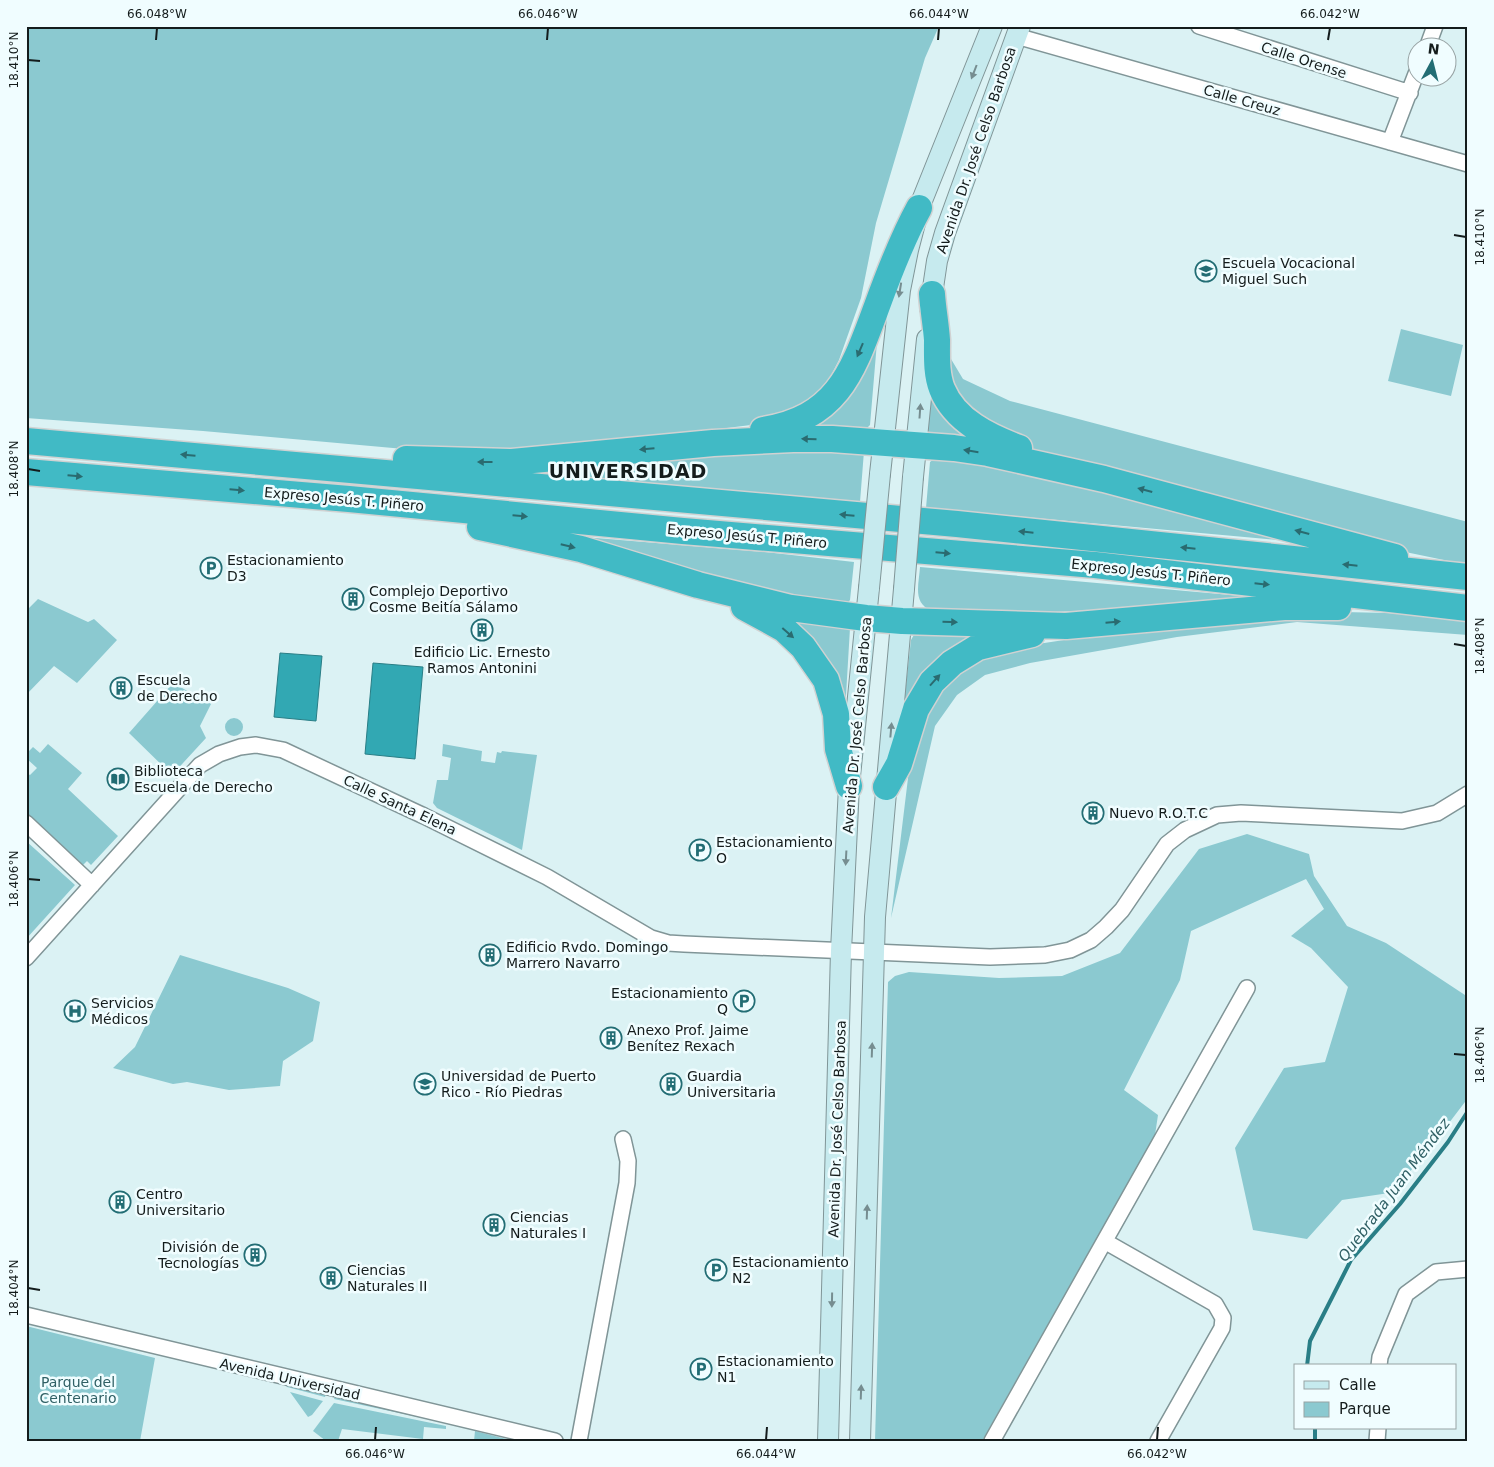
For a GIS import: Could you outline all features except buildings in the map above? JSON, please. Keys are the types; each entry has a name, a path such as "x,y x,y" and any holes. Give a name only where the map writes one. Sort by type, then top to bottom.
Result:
{"highway":[{"path":"713,443 794,422 819,409 840,388 855,362 907,230 919,208"},
{"path":"932,294 937,339 938,374 942,388 954,409 994,440 1104,479"},
{"path":"306,466 378,458 512,462 713,443 793,439 882,442 954,448 988,453 1104,479 1468,577"},
{"name":"Expreso Jesús T. Piñero","path":"26,441 957,524 1468,577"},
{"name":"Expreso Jesús T. Piñero","path":"26,472 350,499 683,531 1095,565 1468,608"},
{"path":"350,499 432,521 490,528 543,540 698,585 791,608 866,618 902,621 1066,626 1284,607 1468,608"},
{"path":"698,585 765,617 784,629 803,647 816,664 826,680 836,714 838,749 849,786"},
{"path":"886,787 899,764 916,709 932,682 945,670 978,647 1066,626"}],"main road":[{"name":"Avenida Dr. José Celso Barbosa","path":"828,1441 841,951 849,786 882,442 900,290 919,208 992,26"},
{"name":"Avenida Dr. José Celso Barbosa","path":"860,1441 876,917 913,477 932,294 937,261 945,233 1018,31"},
{"path":"833,1245 866,1246"}],"street":[{"name":"Calle Orense","path":"1199,26 1410,93"},
{"path":"1430,38 1434,26"},
{"name":"Calle Creuz","path":"1018,31 1468,164"},
{"path":"1390,142 1412,88"},
{"name":"Calle Santa Elena","path":"26,958 200,765 231,749 256,745 283,750 424,816 547,877 651,938 668,943 841,951 990,956 1046,955 1070,950 1091,940 1122,910 1167,844 1185,830 1217,816 1241,813 1402,821 1437,813 1468,794"},
{"path":"26,823 92,885"},
{"path":"992,1441 1106,1242 1247,988"},
{"path":"579,1441 627,1183 628,1161 623,1138"},
{"path":"1106,1242 1215,1304 1223,1318 1222,1328 1158,1441"},
{"path":"1379,1364 1380,1357 1406,1294 1436,1272 1468,1269"},
{"name":"Avenida Universidad","path":"26,1315 555,1441"}],"green space":[{"path":"26,26 939,26 925,58 876,223 861,298 839,360 820,397 759,424 493,457 203,431 26,418"},
{"path":"877,327 870,425 866,429 799,428"},
{"path":"1401,329 1463,345 1451,396 1388,381"},
{"path":"945,349 963,379 1010,401 1468,522 1468,565 1338,538 1007,442 950,398"},
{"path":"932,383 982,437 930,434 928,430"},
{"path":"742,451 864,451 860,502 520,471"},
{"path":"938,456 1024,471 1278,536 1278,540 926,508 930,462"},
{"path":"560,535 765,552 854,562 850,600 847,604 793,598"},
{"path":"920,567 1264,598 1264,602 1033,613 932,611 926,608 919,598"},
{"path":"38,599 88,622 94,619 117,640 77,683 54,666 26,695 26,611"},
{"path":"1298,611 1388,613 1468,620 1468,635 1297,622 1177,637 1030,663 985,675 957,695 935,726 891,918 909,770 929,700 966,665 1018,647 1176,623"},
{"path":"786,620 850,628 844,729"},
{"path":"915,633 984,633 904,703 911,640"},
{"path":"173,683 211,704 200,726 206,738 172,775 129,733"},
{"path":"234,718 240,721 243,727 240,733 234,736 228,733 225,727 228,721"},
{"path":"48,744 82,773 68,789 118,836 91,865 87,861 83,865 26,812 26,773 30,775 37,768 26,758 27,753 33,747 40,753"},
{"path":"443,744 482,751 481,761 495,763 497,752 501,753 502,751 537,755 522,850 437,808 433,803 437,780 448,780 451,758 442,756"},
{"path":"1247,834 1309,854 1314,876 1347,926 1386,943 1468,997 1468,1098 1420,1161 1389,1193 1342,1200 1307,1239 1253,1230 1235,1148 1284,1068 1325,1062 1348,987 1311,948 1291,936 1324,909 1306,879 1191,931 1180,980 1124,1090 1158,1115 1155,1135 982,1441 875,1441 888,982 895,976 909,972 999,978 1062,976 1120,953 1199,849"},
{"path":"26,841 75,885 26,939"},
{"path":"180,955 288,988 320,1002 313,1041 283,1061 280,1086 229,1090 187,1082 173,1084 113,1068 135,1047"},
{"name":"Parque del Centenario","path":"26,1326 155,1358 140,1441 26,1441"},
{"path":"284,1383 326,1393 325,1397 287,1387"},
{"path":"290,1392 323,1401 312,1415 308,1417"},
{"path":"335,1397 446,1422 446,1423 334,1399"},
{"path":"334,1403 446,1426 446,1429 424,1427 423,1439 342,1429 338,1441 326,1441 313,1431"},
{"path":"475,1431 514,1441 474,1441"}],"shaded area":[{"path":"280,653 322,656 316,721 274,717"},
{"path":"373,663 423,667 415,759 365,754"}],"waterway":[{"name":"Quebrada Juan Méndez","path":"1307,1364 1310,1341 1351,1260 1400,1204 1448,1142 1468,1111"},
{"name":"Quebrada Juan Méndez","path":"1315,1430 1315,1441"}],"place":[{"name":"Escuela Vocacional Miguel Such","path":"1206,271"},
{"name":"Estacionamiento D3","path":"211,568"},
{"name":"Complejo Deportivo Cosme Beitía Sálamo","path":"353,599"},
{"name":"Edificio Lic. Ernesto Ramos Antonini","path":"482,630"},
{"name":"Escuela de Derecho","path":"121,688"},
{"name":"Biblioteca Escuela de Derecho","path":"118,779"},
{"name":"Nuevo R.O.T.C","path":"1093,813"},
{"name":"Estacionamiento O","path":"700,850"},
{"name":"Edificio Rvdo. Domingo Marrero Navarro","path":"490,955"},
{"name":"Estacionamiento Q","path":"744,1001"},
{"name":"Servicios Médicos","path":"75,1011"},
{"name":"Anexo Prof. Jaime Benítez Rexach","path":"611,1038"},
{"name":"Universidad de Puerto Rico - Río Piedras","path":"425,1084"},
{"name":"Guardia Universitaria","path":"671,1084"},
{"name":"Centro Universitario","path":"120,1202"},
{"name":"Ciencias Naturales I","path":"494,1225"},
{"name":"División de Tecnologías","path":"255,1255"},
{"name":"Estacionamiento N2","path":"716,1270"},
{"name":"Ciencias Naturales II","path":"331,1278"},
{"name":"Estacionamiento N1","path":"701,1369"}],"district":[{"name":"UNIVERSIDAD","path":"628,471"}]}
